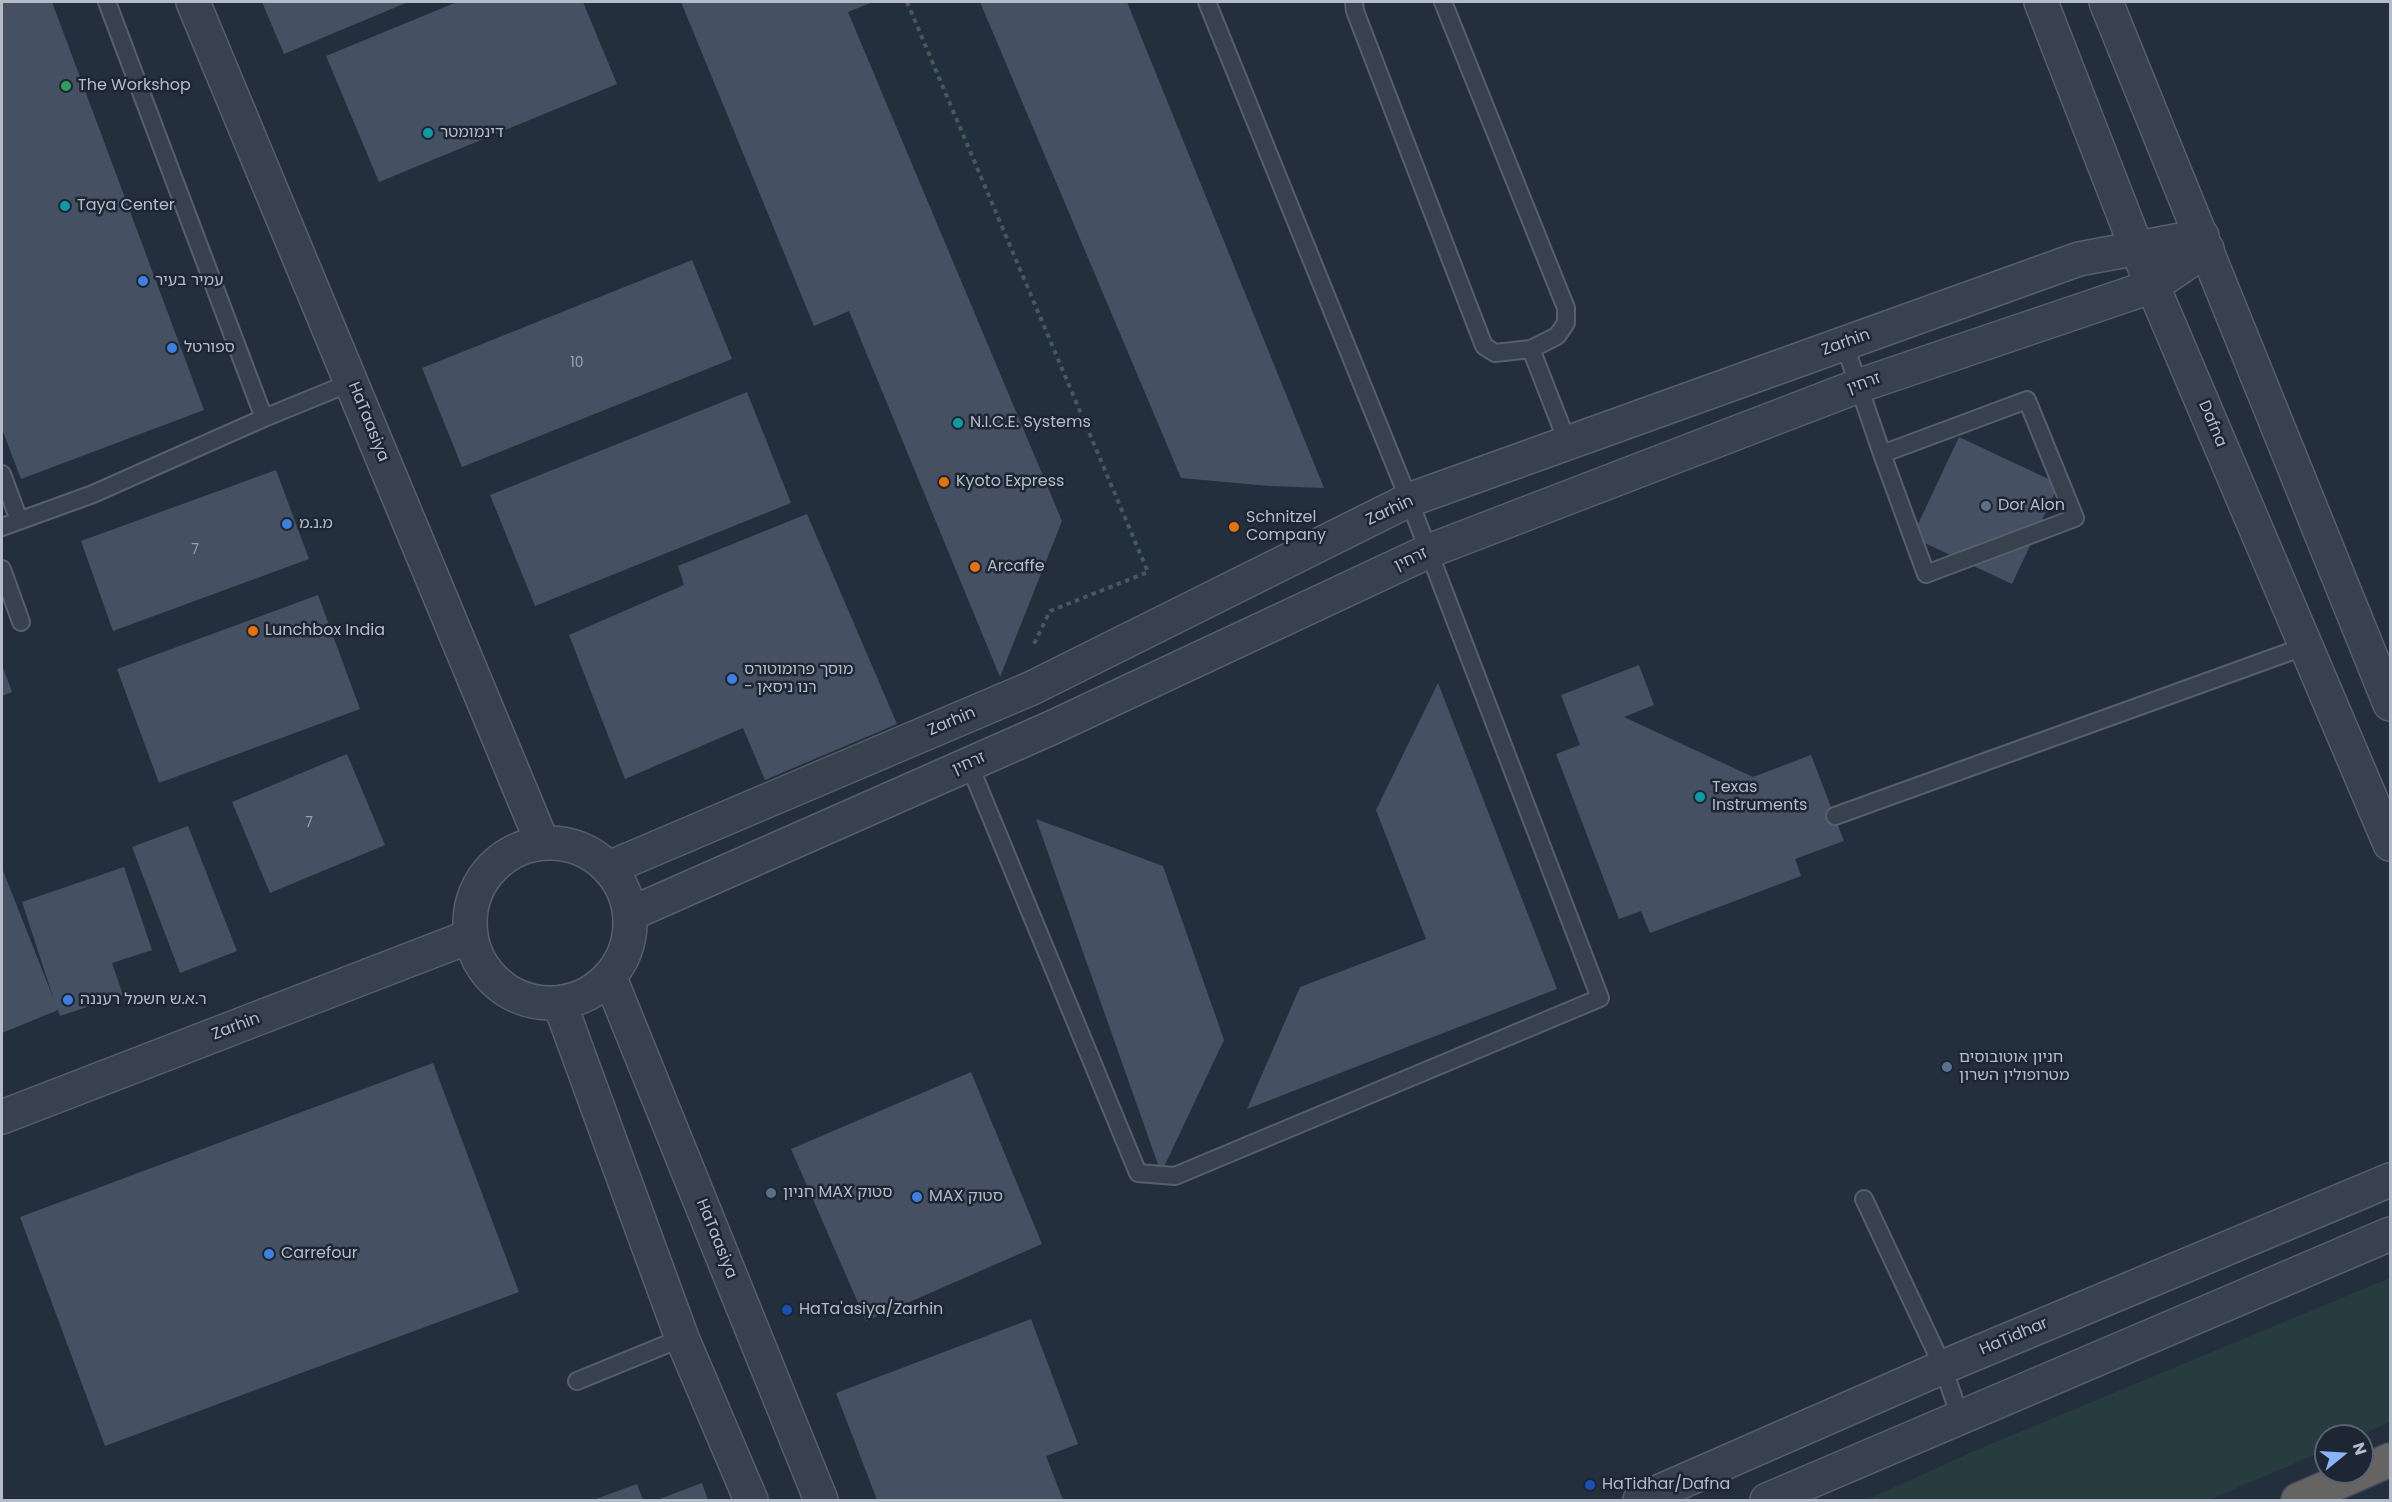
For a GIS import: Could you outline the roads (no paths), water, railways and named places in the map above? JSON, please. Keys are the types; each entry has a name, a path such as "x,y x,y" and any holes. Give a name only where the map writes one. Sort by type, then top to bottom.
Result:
{"highway":[{"path":"2298,1500 2391,1461"}],"street":[{"name":"HaTaasiya","path":"193,2 542,842"},
{"name":"Dafna","path":"2041,2 2137,249 2391,844"},
{"path":"2106,2 2391,704"},
{"name":"Zarhin","path":"609,868 1032,688 1409,500 2079,260 2137,249 2204,242"},
{"name":"זרחין","path":"630,914 1051,728 1429,551 1858,386 2153,286 2204,242"},
{"path":"542,842 582,848 609,868 623,889 630,914 627,949 610,978 593,992 560,1004 524,1000 494,981 477,956 471,936 470,914 480,882 502,858 515,850 542,842"},
{"name":"Zarhin","path":"2,1117 471,936"},
{"name":"HaTaasiya","path":"610,978 821,1500"},
{"path":"560,1004 682,1338 751,1500"},
{"name":"HaTidhar","path":"1640,1500 1943,1367 2391,1180"},
{"path":"1767,1500 2391,1234"}],"lane":[{"path":"107,2 264,418"},
{"path":"969,764 1138,1173 1175,1176 1600,998 1409,500 1207,2"},
{"path":"1354,2 1355,11 1484,346 1495,353 1531,349 1557,336 1566,323 1566,308 1443,2"},
{"path":"1844,344 1882,454 1926,574 2075,519 2027,400 1882,454"},
{"path":"1531,349 1568,444"},
{"path":"2,527 93,494 264,418 352,382"},
{"path":"2,474 19,520"},
{"path":"2,569 21,622"},
{"path":"1835,816 2306,646"},
{"path":"1863,1199 1943,1367 1960,1417"},
{"path":"577,1381 682,1338"}],"place":[{"name":"The Workshop","path":"66,86"},
{"name":"דינמומטר","path":"428,133"},
{"name":"Taya Center","path":"65,206"},
{"name":"עמיר בעיר","path":"143,281"},
{"name":"ספורטל","path":"172,348"},
{"name":"N.I.C.E. Systems","path":"958,423"},
{"name":"Kyoto Express","path":"944,482"},
{"name":"Dor Alon","path":"1986,506"},
{"name":"מ.נ.מ","path":"287,524"},
{"name":"Schnitzel Company","path":"1234,527"},
{"name":"Arcaffe","path":"975,567"},
{"name":"Lunchbox India","path":"253,631"},
{"name":"מוסך פרומוטורס - רנו ניסאן","path":"732,679"},
{"name":"Texas Instruments","path":"1700,797"},
{"name":"ר.א.ש חשמל רעננה","path":"68,1000"},
{"name":"חניון אוטובוסים מטרופולין השרון","path":"1947,1067"},
{"name":"חניון MAX סטוק","path":"771,1193"},
{"name":"MAX סטוק","path":"917,1197"},
{"name":"Carrefour","path":"269,1254"},
{"name":"HaTa'asiya/Zarhin","path":"787,1310"},
{"name":"HaTidhar/Dafna","path":"1590,1485"}]}
